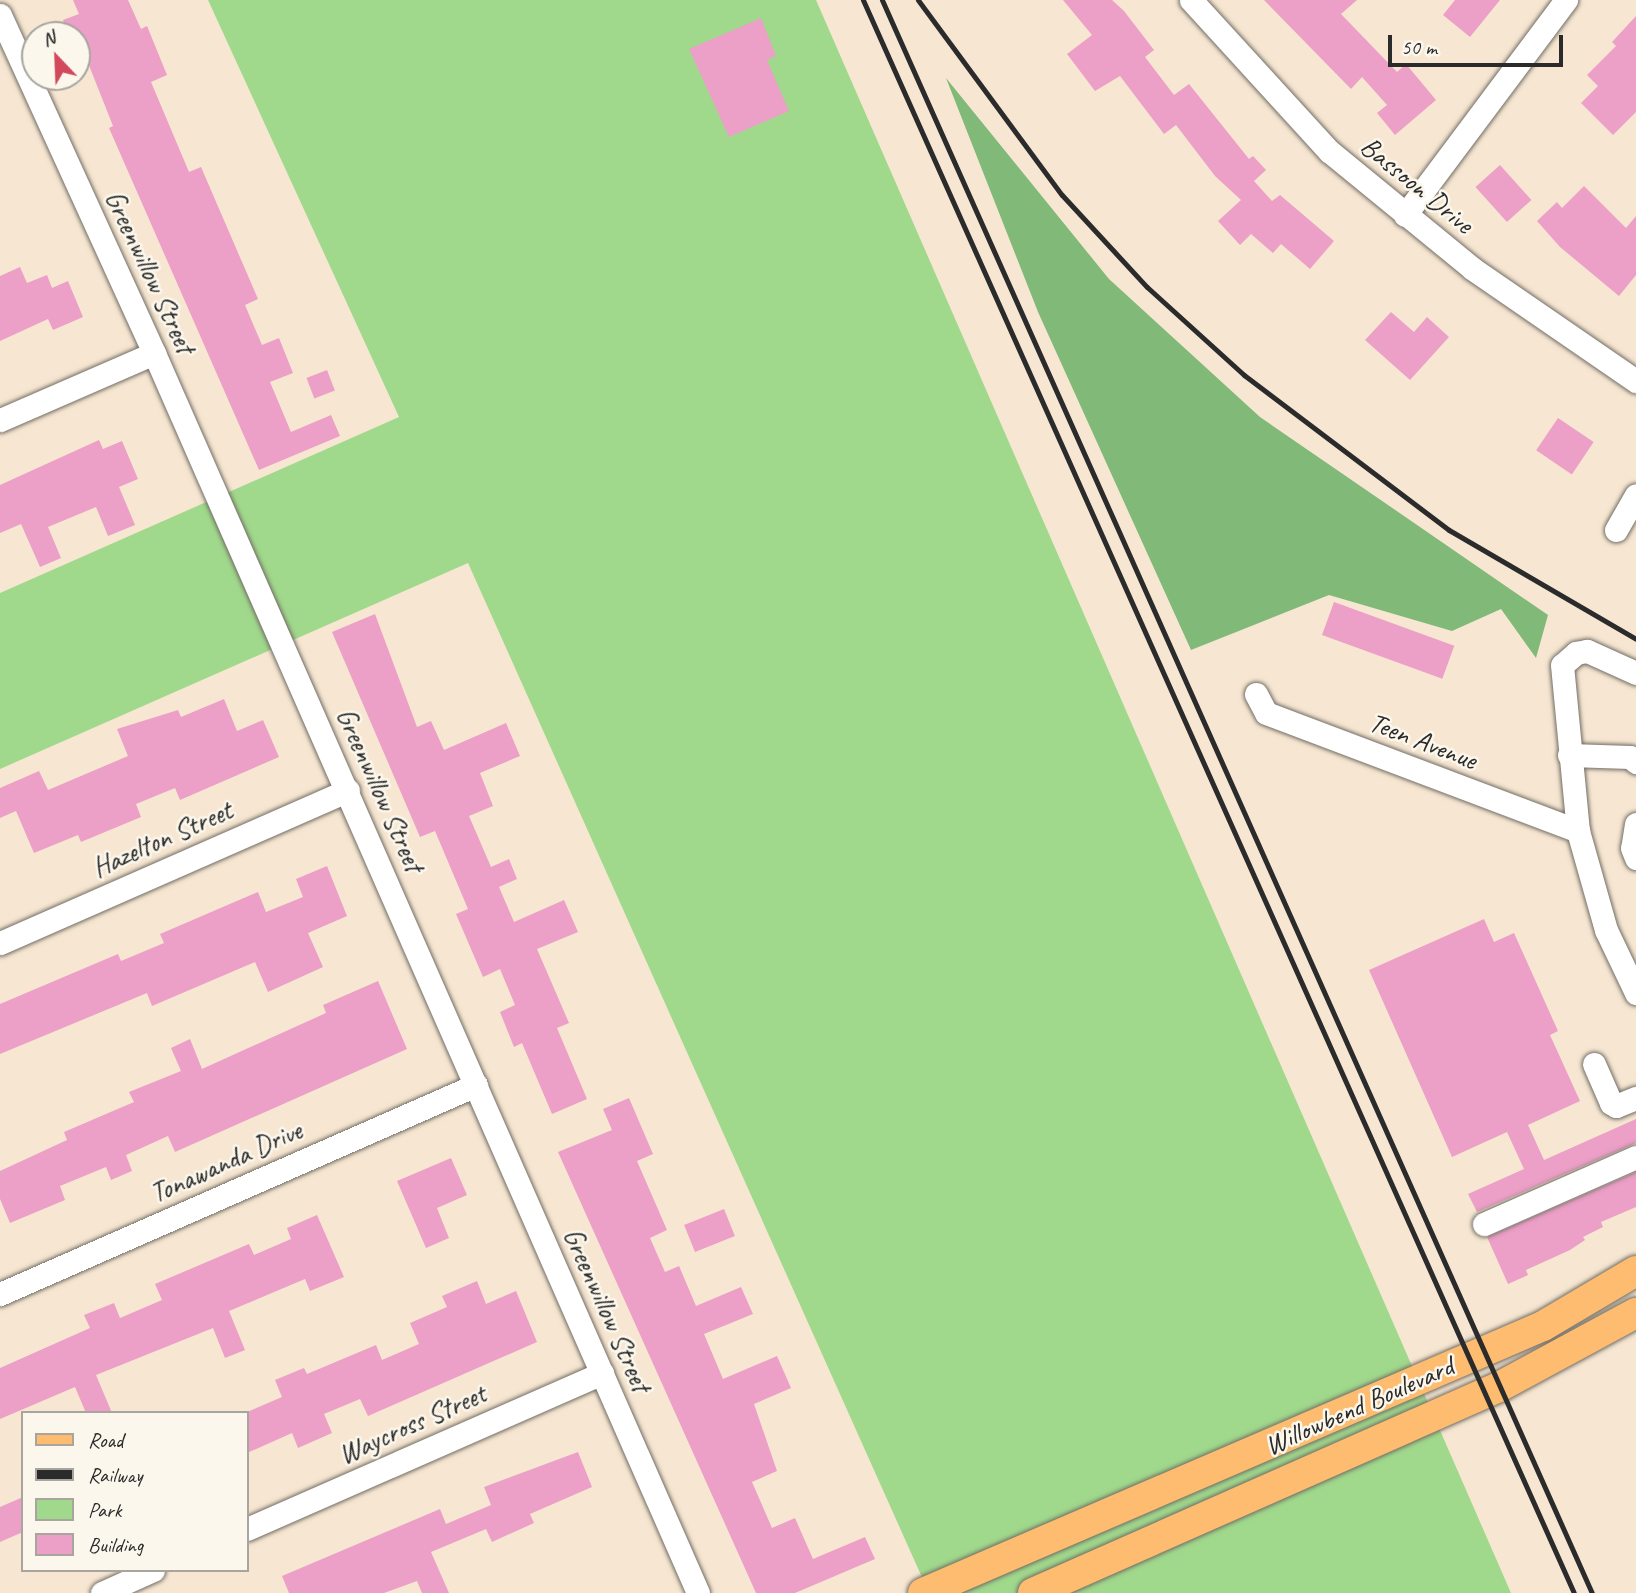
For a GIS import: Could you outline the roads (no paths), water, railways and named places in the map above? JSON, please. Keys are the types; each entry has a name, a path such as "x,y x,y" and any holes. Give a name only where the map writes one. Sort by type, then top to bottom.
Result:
{"main road":[{"name":"Willowbend Boulevard","path":"923,1593 1076,1531 1543,1326 1636,1271"},
{"name":"Willowbend Boulevard","path":"1033,1593 1092,1564 1499,1387 1636,1313"},
{"path":"1076,1531 1092,1564"}],"street":[{"name":"Bassoon Drive","path":"1191,0 1329,152 1473,269 1636,381"},
{"path":"1405,215 1566,0"},
{"name":"Greenwillow Street","path":"0,15 8,57 155,352 698,1593"},
{"path":"0,420 155,352"},
{"path":"1616,530 1636,495"},
{"path":"1634,984 1606,930 1578,831 1562,665 1576,653 1587,651 1636,673"},
{"name":"Teen Avenue","path":"1256,694 1266,713 1578,831"},
{"path":"1570,755 1630,757 1636,762"},
{"name":"Hazelton Street","path":"0,943 348,790"},
{"path":"1636,824 1632,848 1636,858"},
{"path":"1594,1064 1611,1103 1616,1106 1636,1098"},
{"name":"Tonawanda Drive","path":"0,1294 476,1085"},
{"path":"1484,1224 1636,1157"},
{"name":"Waycross Street","path":"248,1529 602,1373"},
{"path":"102,1593 149,1572"}],"railway":[{"path":"863,0 1574,1593"},
{"path":"882,0 1592,1593"},
{"path":"918,0 1062,195 1147,287 1244,375 1449,530 1636,639"}]}
